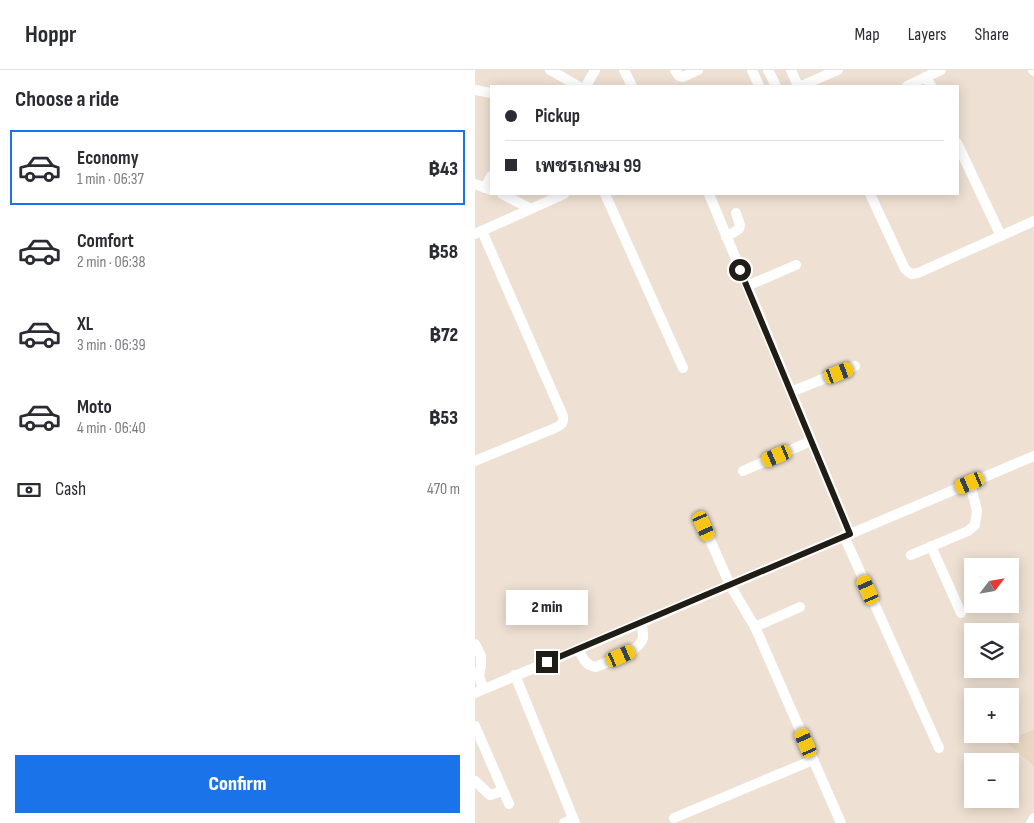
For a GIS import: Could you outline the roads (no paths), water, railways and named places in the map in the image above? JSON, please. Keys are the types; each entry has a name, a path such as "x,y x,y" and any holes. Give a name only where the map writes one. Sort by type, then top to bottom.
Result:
{"street":[{"path":"550,70 576,85"},
{"path":"587,85 595,70"},
{"path":"624,70 632,85"},
{"path":"675,70 679,76 683,77 698,70"},
{"path":"751,70 758,85"},
{"path":"768,70 776,85"},
{"path":"791,70 799,85"},
{"path":"817,83 838,70"},
{"path":"912,85 929,82 941,70"},
{"path":"475,90 490,93"},
{"path":"959,147 1001,236"},
{"path":"504,195 531,208"},
{"path":"475,462 555,428 561,425 563,421 563,416 479,232 531,208 544,198 559,195"},
{"path":"605,195 683,368"},
{"path":"709,195 811,441 847,535 939,748"},
{"path":"870,195 905,269 911,274 918,273 1034,221"},
{"path":"726,237 739,229 737,213"},
{"path":"747,286 797,264"},
{"path":"791,392 855,366"},
{"path":"743,471 811,441"},
{"path":"475,644 481,656 479,691 1034,456"},
{"path":"911,555 968,531 975,525 977,511 970,483"},
{"path":"704,526 731,585 755,628 841,823"},
{"path":"931,546 961,613"},
{"path":"755,628 800,607"},
{"path":"577,649 586,663 596,666 634,650 641,644 643,639 641,622"},
{"path":"515,675 571,822"},
{"path":"475,726 509,804"},
{"path":"674,818 813,760"},
{"path":"475,781 490,795 503,791"},
{"path":"1031,823 1034,818"}]}
